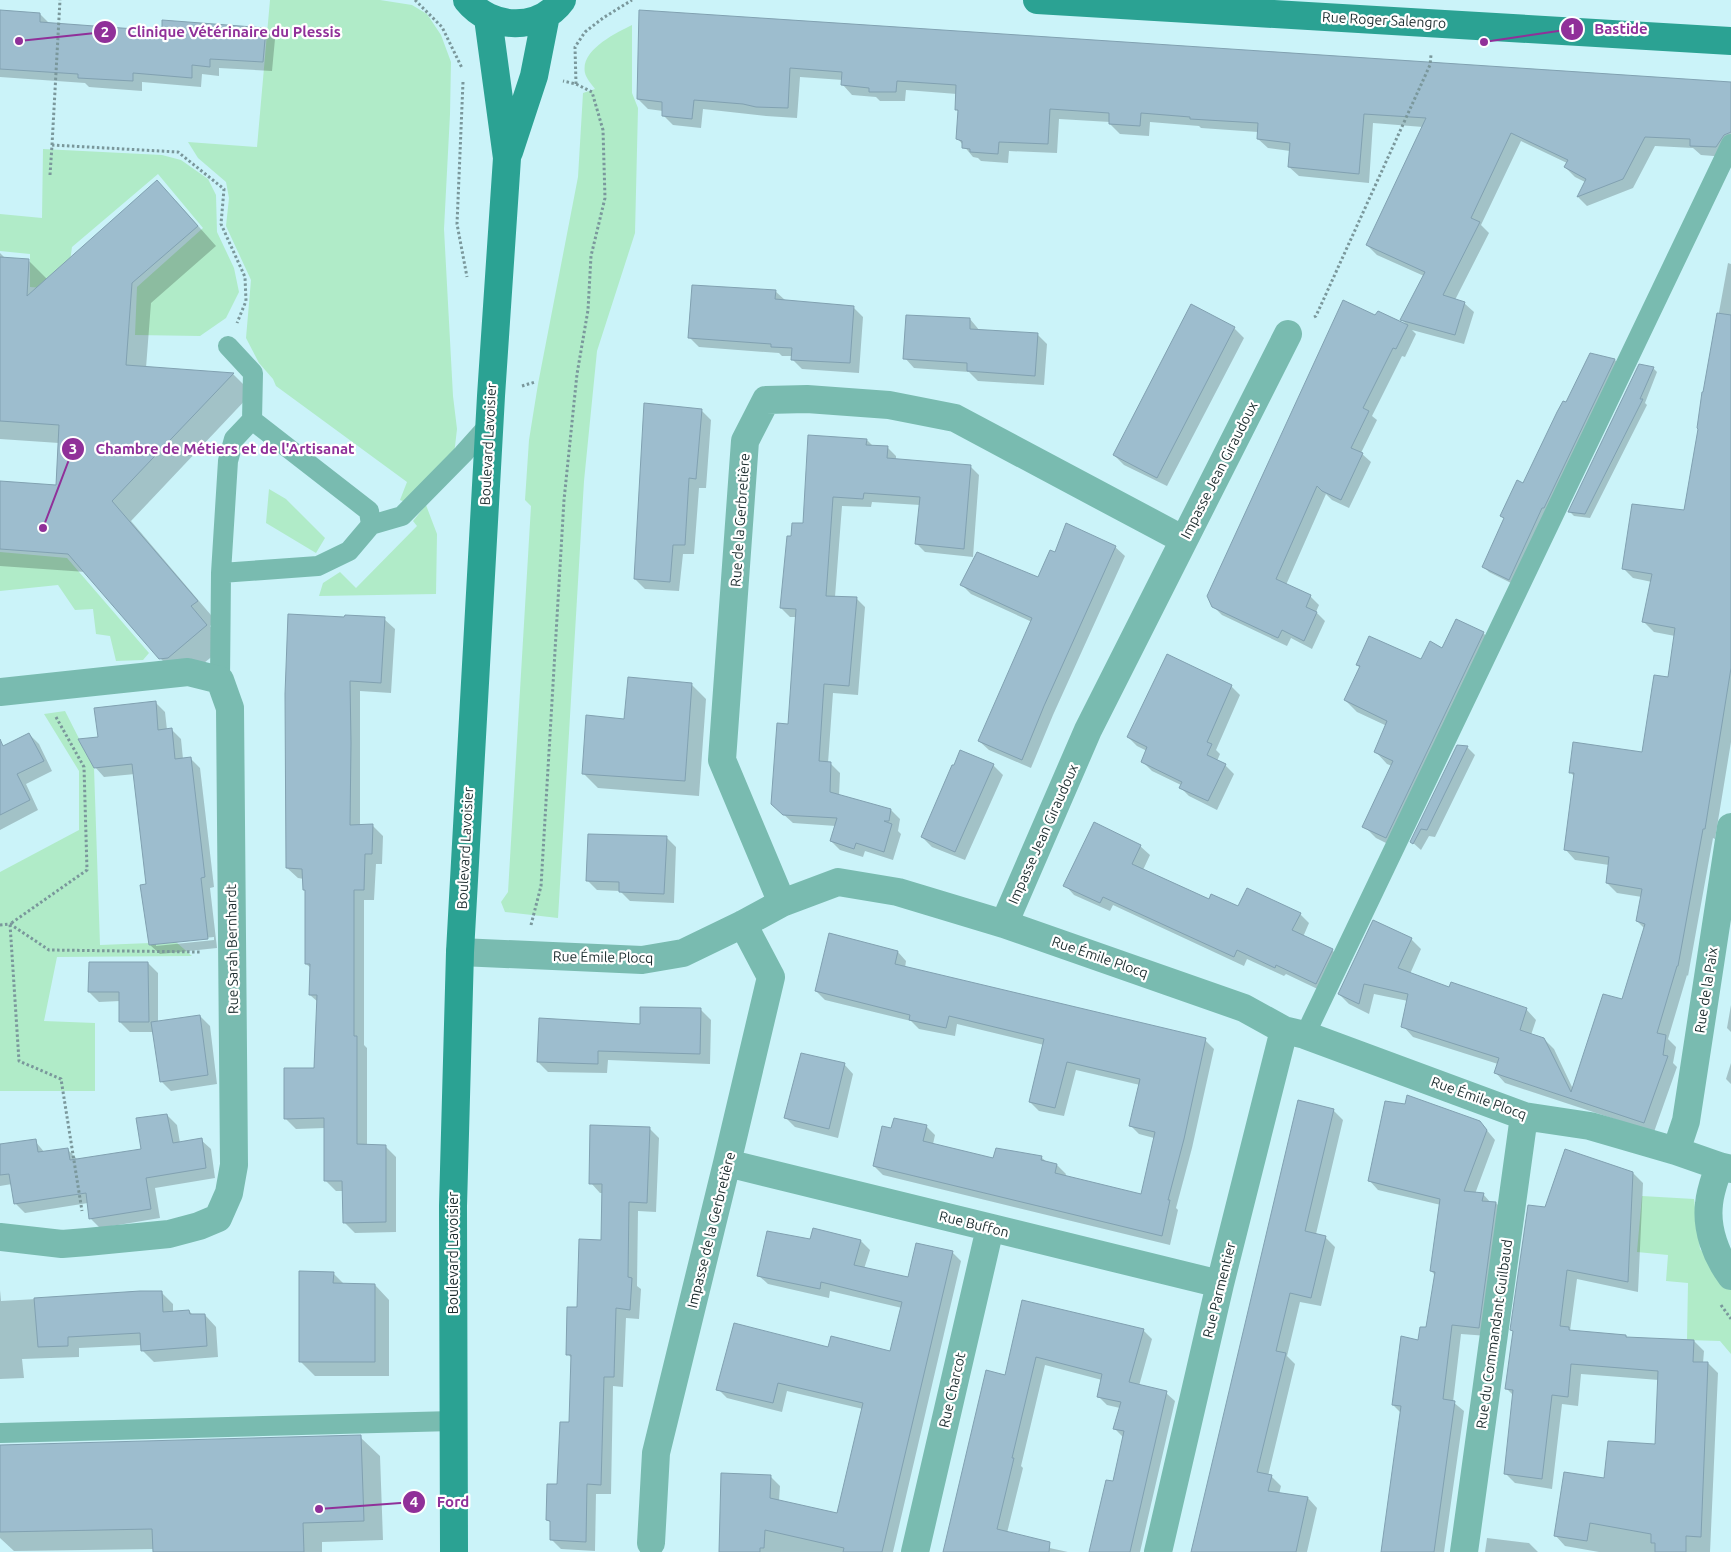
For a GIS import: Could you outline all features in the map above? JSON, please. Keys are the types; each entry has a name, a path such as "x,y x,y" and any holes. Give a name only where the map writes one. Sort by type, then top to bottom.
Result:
{"main road":[{"path":"467,0 474,8 488,18 508,24 528,23 554,8"},
{"name":"Rue Roger Salengro","path":"1037,0 1314,8 1433,24 1731,41"},
{"name":"Boulevard Lavoisier","path":"507,158 554,8"},
{"name":"Boulevard Lavoisier","path":"455,1548 453,1206 460,952 489,425 507,158 488,18"}],"street":[{"name":"Impasse Jean Giraudoux","path":"1004,924 1088,730 1288,334"},
{"name":"Rue de la Gerbretière","path":"782,903 722,760 745,441 766,400 807,399 889,405 955,418 1184,540"},
{"path":"0,692 188,672 220,680"},
{"name":"Rue Sarah Bernhardt","path":"0,1237 62,1244 169,1234 199,1226 218,1218 229,1194 234,1165 230,708 220,680"},
{"name":"Rue de la Paix","path":"1676,1151 1686,1122 1731,828"},
{"name":"Rue Émile Plocq","path":"460,952 642,960 683,953 782,903 838,882 898,892 1004,924 1244,1008 1294,1032 1524,1116 1590,1126 1676,1151 1725,1168"},
{"name":"Impasse de la Gerbretière","path":"651,1543 656,1453 771,977 743,924"},
{"name":"Rue Parmentier","path":"1158,1552 1220,1284 1294,1032"},
{"name":"Rue du Commandant Guilbaud","path":"1464,1552 1524,1116"},
{"name":"Rue Buffon","path":"727,1163 1220,1284"},
{"path":"1725,1168 1711,1191 1708,1206 1712,1242 1731,1276"},
{"name":"Rue Charcot","path":"914,1552 990,1228"}],"lane":[{"path":"1294,1032 1731,144"},
{"path":"220,680 221,573 228,461 234,439 252,420 253,372 228,346"},
{"path":"252,420 369,511 371,525"},
{"path":"221,573 318,566 349,550 371,525 402,516 489,425"},
{"path":"0,1433 453,1420"}],"path":[{"path":"50,175 60,0"},
{"path":"415,0 442,27 464,73"},
{"path":"524,955 541,886 564,500 577,374 588,310 590,256 605,198 603,130 592,92 576,84 575,47 584,32 632,0"},
{"path":"1288,334 1316,316 1430,65 1433,24"},
{"path":"52,145 178,152 224,189 221,224 244,278 246,301 228,346"},
{"path":"0,925 10,924 87,870 84,767 40,688"},
{"path":"10,924 49,950 232,953"},
{"path":"10,924 19,1061 61,1079 88,1242"}],"green space":[{"path":"270,0 380,0 412,5 427,14 441,35 451,62 444,229 453,396 457,429 454,455 405,502 400,500 407,482 276,386 273,379 259,363 246,338 251,280 226,226 229,198 226,182 198,158 188,142 257,147"},
{"path":"632,25 632,93 638,108 635,233 597,351 584,481 558,918 505,912 501,902 508,892 531,506 525,500 529,440 578,177 583,93 595,89 585,73 585,65 593,50 601,43"},
{"path":"43,149 162,155 181,160 208,179 216,195 217,232 234,268 239,292 226,318 200,336 135,335 137,287 203,228 158,174 72,247 66,290 30,287 30,254 0,251 0,214 42,218"},
{"path":"269,489 286,499 325,538 316,553 266,523"},
{"path":"426,505 437,534 436,594 319,596 323,583 340,572 356,588 417,526 413,521"},
{"path":"0,552 67,558 149,653 143,660 116,661 110,636 96,634 93,609 75,610 58,585 0,591"},
{"path":"65,711 94,768 100,945 176,942 192,956 57,957 44,1021 95,1023 95,1091 0,1091 0,872 79,830 79,771 44,714"},
{"path":"1642,1196 1694,1199 1700,1249 1731,1284 1731,1354 1720,1341 1687,1340 1688,1283 1666,1281 1668,1255 1637,1252"}],"building":[{"path":"0,10 40,13 40,22 162,31 162,20 266,28 263,62 210,59 210,67 192,65 192,78 133,73 133,81 78,78 78,74 0,69"},
{"path":"639,10 1731,82 1731,132 1724,135 1716,147 1690,146 1690,139 1645,137 1623,179 1577,197 1586,179 1564,167 1568,160 1511,133 1471,218 1480,222 1443,295 1465,302 1455,335 1400,320 1425,272 1366,245 1426,118 1364,114 1359,174 1288,167 1290,143 1257,139 1258,123 1190,119 1190,117 1141,113 1140,126 1109,124 1109,113 1050,109 1048,144 999,142 998,154 970,152 970,149 962,148 962,141 956,139 958,110 955,110 956,85 897,81 896,92 869,92 869,88 841,85 842,72 790,68 788,108 756,107 743,104 694,100 692,119 662,116 662,102 637,99"},
{"path":"157,180 198,226 132,283 126,365 234,373 112,501 198,601 191,606 207,625 168,658 159,659 68,554 0,549 0,481 56,485 59,425 0,421 0,257 29,259 27,296"},
{"path":"692,285 776,290 775,299 854,306 850,363 791,360 792,348 771,347 771,344 688,338"},
{"path":"1343,300 1375,315 1378,311 1408,325 1396,349 1393,348 1363,408 1369,411 1351,448 1363,453 1341,500 1322,491 1317,486 1276,579 1311,595 1306,607 1317,612 1304,641 1282,630 1278,638 1212,607 1207,596"},
{"path":"1191,304 1235,327 1157,478 1113,455"},
{"path":"1717,313 1731,315 1731,668 1705,829 1703,829 1678,966 1657,1033 1666,1035 1663,1055 1668,1056 1644,1123 1494,1073 1499,1058 1401,1027 1408,994 1364,984 1359,1004 1338,994 1373,920 1412,938 1398,968 1449,987 1451,982 1527,1008 1520,1030 1544,1038 1571,1092 1603,994 1622,999 1645,924 1636,921 1642,889 1606,883 1609,857 1564,850 1574,773 1569,773 1573,742 1642,752 1654,675 1668,677 1675,628 1642,622 1652,574 1622,569 1632,504 1684,510 1698,429 1702,392"},
{"path":"906,315 970,318 970,329 1038,333 1035,376 967,371 967,363 903,359"},
{"path":"1590,353 1615,359 1509,580 1482,567 1504,518 1500,516 1517,480 1523,483 1557,412 1563,401 1566,402"},
{"path":"1639,364 1654,367 1640,399 1643,399 1585,514 1568,512"},
{"path":"644,403 702,409 696,479 689,478 685,545 673,545 670,582 634,579"},
{"path":"808,435 867,439 866,445 888,446 887,458 971,465 964,549 915,544 920,497 864,493 863,499 833,497 826,596 857,597 849,686 824,684 819,761 831,762 830,792 891,809 889,821 884,821 892,824 884,852 856,843 854,849 830,841 837,818 783,815 771,804 777,723 788,724 796,609 780,608 787,536 791,536 792,523 803,523"},
{"path":"1066,523 1116,546 1044,706 1022,760 978,741 1032,618 960,585 977,552 1038,577 1050,550 1055,552"},
{"path":"288,614 385,617 381,683 350,681 350,825 373,824 372,854 365,854 364,890 354,890 354,1036 357,1036 357,1144 386,1145 386,1222 343,1223 342,1181 324,1181 324,1118 284,1119 284,1068 314,1068 317,995 309,995 310,964 305,964 305,890 303,890 302,869 286,868 285,694"},
{"path":"1456,619 1484,632 1386,838 1362,827 1393,761 1374,752 1387,721 1344,700 1360,666 1356,665 1369,636 1421,659 1430,641 1442,648"},
{"path":"1167,654 1232,685 1207,742 1212,744 1207,755 1226,764 1208,801 1179,788 1182,782 1141,762 1147,747 1127,737"},
{"path":"628,677 692,683 685,781 582,774 586,715 624,719"},
{"path":"156,701 158,730 172,728 175,759 191,757 205,877 201,878 208,939 149,945 140,885 146,884 132,764 94,768 78,739 98,737 94,708"},
{"path":"29,733 44,761 17,774 30,800 0,815 0,739 3,746"},
{"path":"1457,745 1468,746 1427,830 1421,829 1413,844 1410,842"},
{"path":"960,750 994,764 955,852 921,837"},
{"path":"1094,822 1141,845 1132,864 1209,899 1211,894 1238,906 1247,888 1301,913 1292,930 1333,949 1316,984 1276,965 1275,968 1237,950 1234,957 1103,897 1100,903 1063,886"},
{"path":"588,834 667,836 664,894 619,892 619,882 586,881"},
{"path":"829,933 898,951 895,964 1206,1038 1184,1139 1168,1200 1170,1200 1162,1236 873,1166 882,1126 891,1128 894,1118 927,1125 923,1141 993,1158 996,1148 1042,1156 1041,1160 1057,1164 1055,1173 1141,1194 1155,1132 1129,1126 1140,1079 1067,1062 1055,1108 1029,1102 1044,1039 949,1016 946,1028 909,1020 910,1015 815,991"},
{"path":"89,962 148,962 149,1022 119,1022 119,992 88,992"},
{"path":"640,1007 701,1008 700,1054 598,1051 598,1064 537,1062 539,1018 640,1024"},
{"path":"200,1015 208,1075 160,1082 151,1022"},
{"path":"801,1053 845,1063 829,1129 784,1118"},
{"path":"1407,1095 1480,1121 1487,1130 1464,1191 1484,1193 1482,1201 1496,1202 1479,1328 1452,1325 1443,1399 1455,1401 1434,1552 1381,1552 1401,1406 1392,1405 1401,1336 1418,1340 1420,1327 1426,1327 1435,1272 1430,1271 1440,1199 1368,1181 1385,1101 1405,1104"},
{"path":"1298,1100 1334,1109 1305,1231 1326,1236 1311,1298 1290,1293 1276,1351 1286,1353 1257,1472 1272,1475 1268,1491 1308,1497 1296,1552 1191,1552"},
{"path":"167,1114 173,1143 202,1138 206,1168 146,1178 151,1209 89,1219 86,1193 14,1204 9,1174 0,1175 0,1144 36,1139 38,1152 68,1148 70,1160 141,1149 136,1118"},
{"path":"590,1125 650,1127 647,1203 629,1202 628,1277 632,1278 630,1310 616,1308 614,1377 604,1377 601,1485 587,1484 586,1542 550,1540 550,1521 546,1520 547,1484 557,1484 560,1422 569,1422 571,1355 566,1355 567,1307 577,1307 579,1239 601,1240 602,1184 589,1184"},
{"path":"1565,1149 1633,1172 1628,1282 1567,1270 1560,1326 1569,1327 1569,1330 1626,1335 1626,1337 1694,1340 1693,1362 1708,1362 1701,1537 1686,1536 1686,1552 1655,1552 1655,1543 1651,1543 1651,1534 1590,1523 1587,1541 1554,1536 1564,1472 1604,1478 1608,1441 1655,1444 1658,1371 1571,1364 1568,1397 1552,1395 1542,1479 1504,1474 1513,1390 1505,1389 1513,1331 1510,1330 1528,1205 1545,1207"},
{"path":"813,1228 861,1240 854,1265 908,1277 916,1243 953,1251 882,1552 843,1552 844,1548 765,1530 764,1548 760,1548 760,1552 719,1552 721,1473 771,1475 770,1498 837,1513 863,1403 778,1383 773,1403 716,1390 734,1323 828,1347 831,1336 890,1351 902,1302 821,1282 820,1289 757,1276 767,1231 810,1239"},
{"path":"299,1271 334,1272 333,1283 375,1284 375,1362 299,1362"},
{"path":"162,1291 163,1312 189,1310 190,1314 205,1314 207,1346 141,1351 140,1333 68,1337 68,1346 38,1347 34,1298"},
{"path":"1022,1300 1144,1329 1129,1382 1167,1391 1130,1552 1089,1552 1106,1480 1113,1481 1124,1431 1113,1429 1121,1402 1097,1397 1102,1374 1036,1357 997,1529 1050,1542 1049,1552 943,1552 986,1370 1005,1375"},
{"path":"361,1435 364,1521 303,1523 304,1552 153,1552 152,1529 0,1532 0,1445"}],"place":[{"name":"Clinique Vétérinaire du Plessis","path":"19,41"},
{"name":"Bastide","path":"1484,42"},
{"name":"Chambre de Métiers et de l'Artisanat","path":"43,528"},
{"name":"Ford","path":"319,1509"}]}
